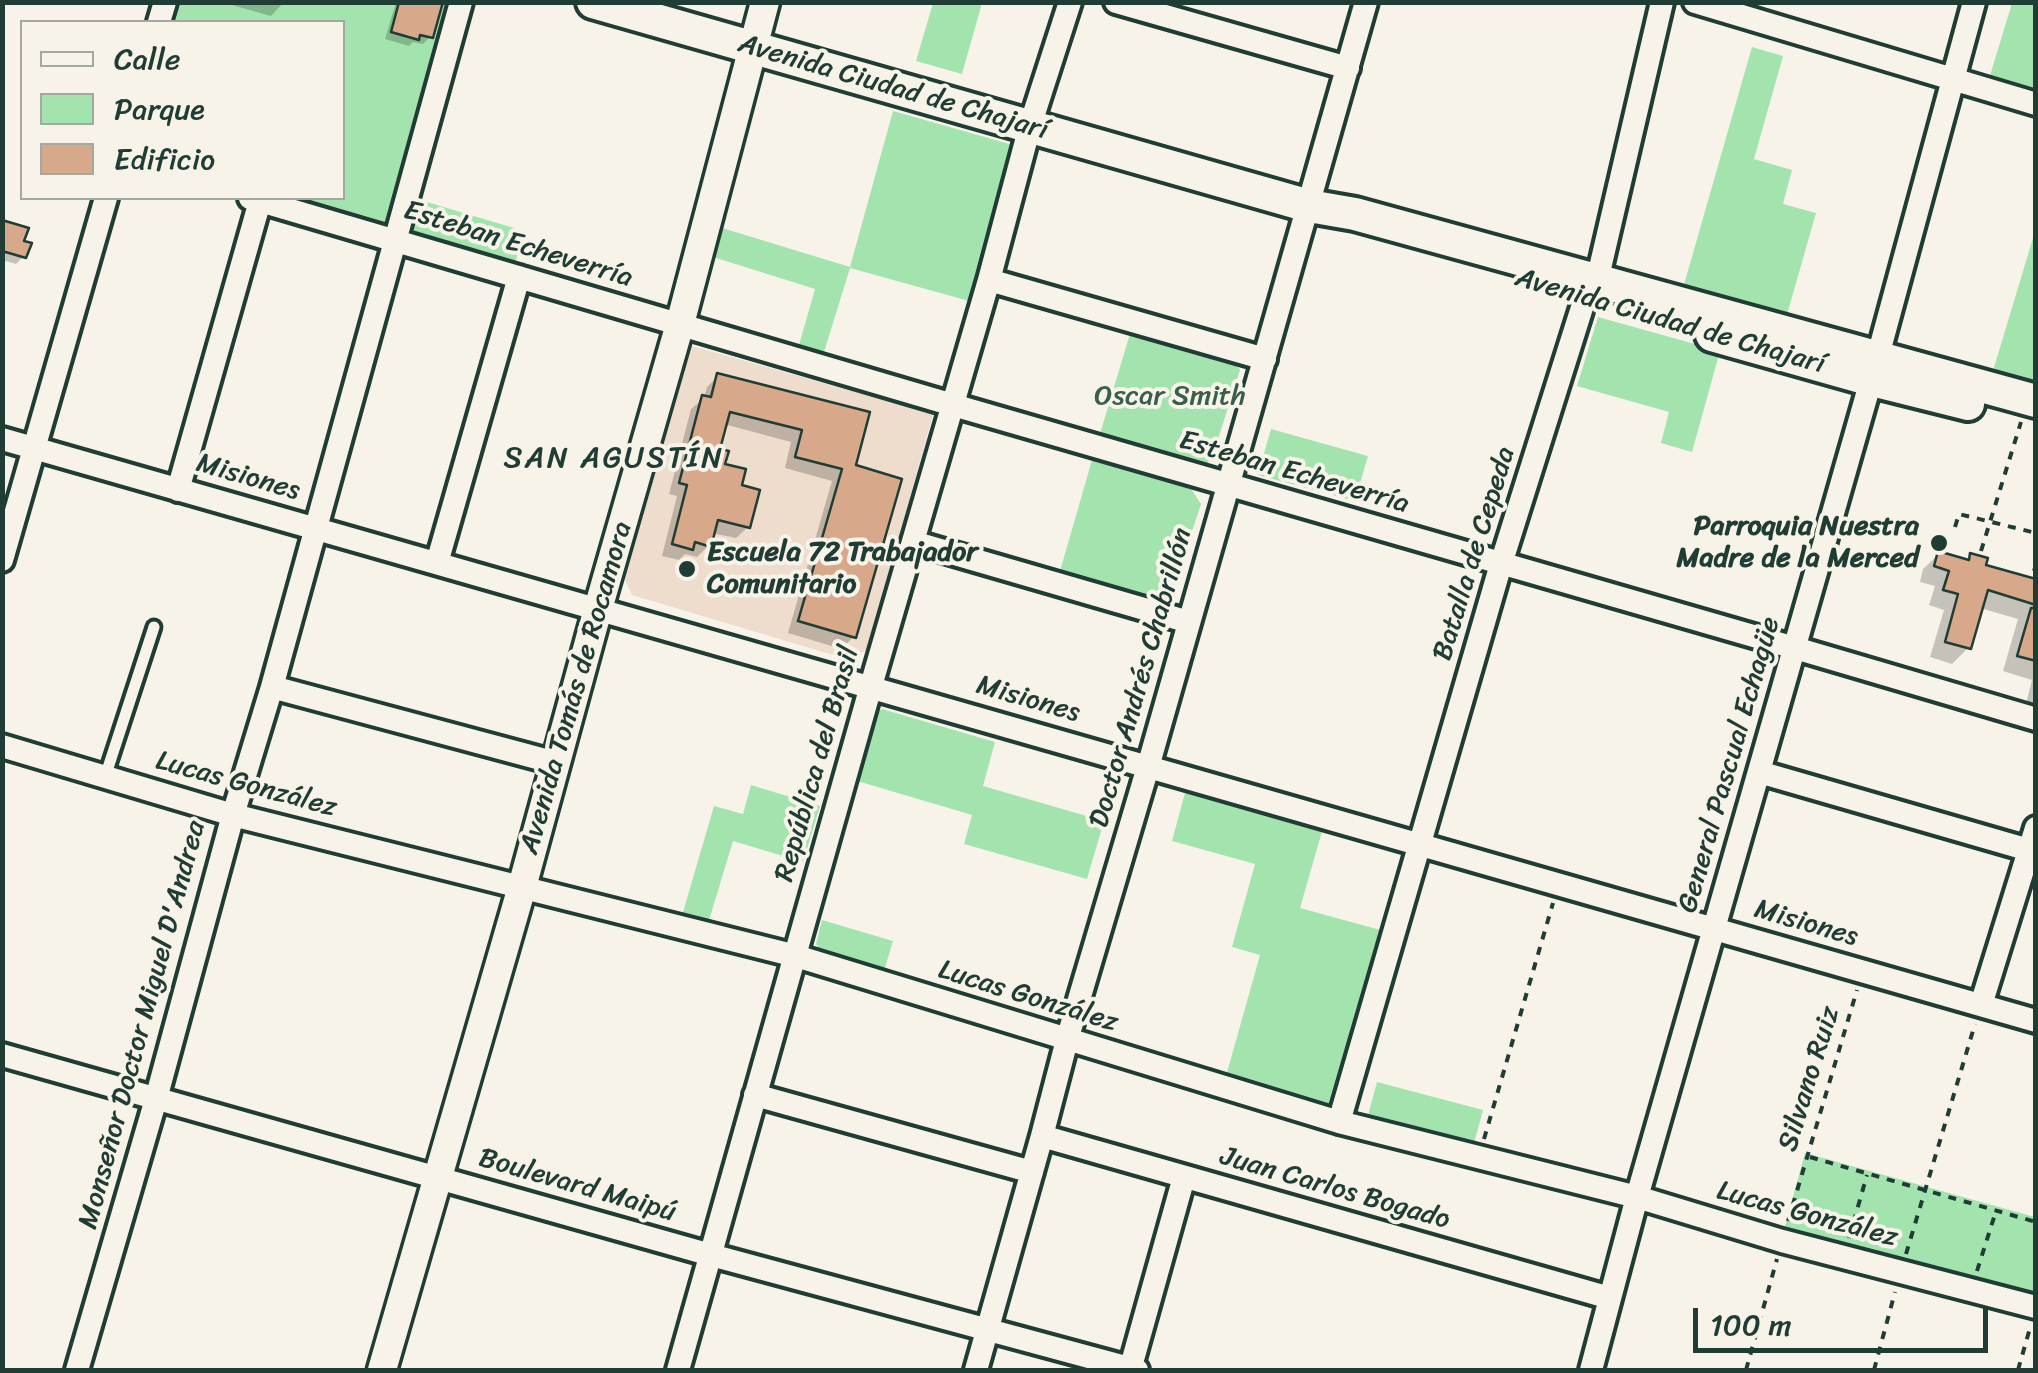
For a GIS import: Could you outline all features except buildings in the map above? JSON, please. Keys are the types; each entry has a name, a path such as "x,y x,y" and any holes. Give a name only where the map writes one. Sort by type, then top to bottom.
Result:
{"main road":[{"name":"Avenida Ciudad de Chajarí","path":"593,2 1310,206 1354,214 1591,290 2031,414"}],"street":[{"name":"Monseñor Doctor Miguel D'Andrea","path":"77,1370 156,1099 232,816 272,687 461,2"},
{"name":"Avenida Tomás de Rocamora","path":"382,1370 680,324 765,2"},
{"name":"República del Brasil","path":"678,1370 990,280 1030,126 1070,2"},
{"path":"1116,2 1348,68"},
{"name":"Doctor Andrés Chabrillón","path":"976,1370 1066,1040 1190,622 1366,2"},
{"name":"Batalla de Cepeda","path":"1340,1122 1501,564 1591,290 1662,2"},
{"path":"1694,2 2036,104"},
{"name":"General Pascual Echagüe","path":"1591,1370 1875,368 1974,2"},
{"path":"2,560 105,200"},
{"path":"178,490 255,200"},
{"name":"Esteban Echeverría","path":"258,200 952,406 2036,719"},
{"path":"437,564 519,277"},
{"path":"990,280 1264,359"},
{"name":"Misiones","path":"2,439 2036,1021"},
{"path":"913,542 1190,622"},
{"path":"272,687 556,763"},
{"name":"Lucas González","path":"2,746 232,816 796,956 1340,1122 1971,1290 2033,1316"},
{"path":"1759,772 2032,839 1981,1005"},
{"name":"Boulevard Maipú","path":"2,1055 1133,1370"},
{"path":"755,1095 1032,1172"},
{"name":"Juan Carlos Bogado","path":"1042,1136 1610,1298"},
{"path":"1133,1370 1184,1177"}],"lane":[{"path":"105,777 154,627"}],"path":[{"path":"1981,551 2031,414"},
{"path":"1955,527 1959,514 2036,533"},
{"path":"1479,1156 1558,884"},
{"name":"Silvano Ruiz","path":"1746,1370 1863,971"},
{"path":"1874,1370 1981,1005"},
{"path":"1808,1156 2036,1222"},
{"path":"1843,1257 1867,1174"},
{"path":"1971,1290 1996,1211"},
{"path":"2018,1370 2033,1316"}],"shaded area":[{"path":"685,344 933,414 868,649 850,660 632,595 621,572"}],"green space":[{"path":"178,3 447,3 384,225 297,200 345,200 345,20 173,20"},
{"path":"933,3 982,3 962,74 916,61"},
{"path":"2012,3 2035,3 2035,93 1989,79"},
{"path":"1752,47 1783,56 1754,159 1792,170 1783,204 1816,213 1786,318 1683,288"},
{"path":"893,111 1013,145 969,301 850,268 824,352 799,345 815,289 710,256 719,227 850,267"},
{"path":"420,200 524,231 514,267 409,236"},
{"path":"2035,238 2035,398 1989,384"},
{"path":"1598,317 1720,351 1692,452 1661,443 1669,412 1577,386"},
{"name":"Oscar Smith","path":"1132,327 1230,356 1240,370 1212,458 1203,468 1099,437"},
{"path":"1271,429 1368,456 1355,501 1258,475"},
{"path":"1092,460 1191,489 1201,504 1172,592 1164,602 1060,571"},
{"path":"882,709 995,742 983,786 1104,821 1087,879 964,844 972,815 854,780 873,714"},
{"path":"751,785 820,806 803,862 733,841 707,927 681,919 714,806 743,814"},
{"path":"1186,789 1323,828 1300,908 1384,931 1335,1107 1226,1076 1260,955 1232,947 1255,864 1172,841"},
{"path":"822,920 893,941 884,971 823,953 816,944"},
{"path":"1377,1082 1483,1110 1473,1147 1367,1119"},
{"path":"1805,1153 2035,1217 2035,1303 1783,1233"}],"place":[{"name":"Parroquia Nuestra Madre de la Merced","path":"1939,543"},
{"name":"Escuela 72 Trabajador Comunitario","path":"687,569"}],"district":[{"name":"SAN AGUSTÍN","path":"614,459"}]}
